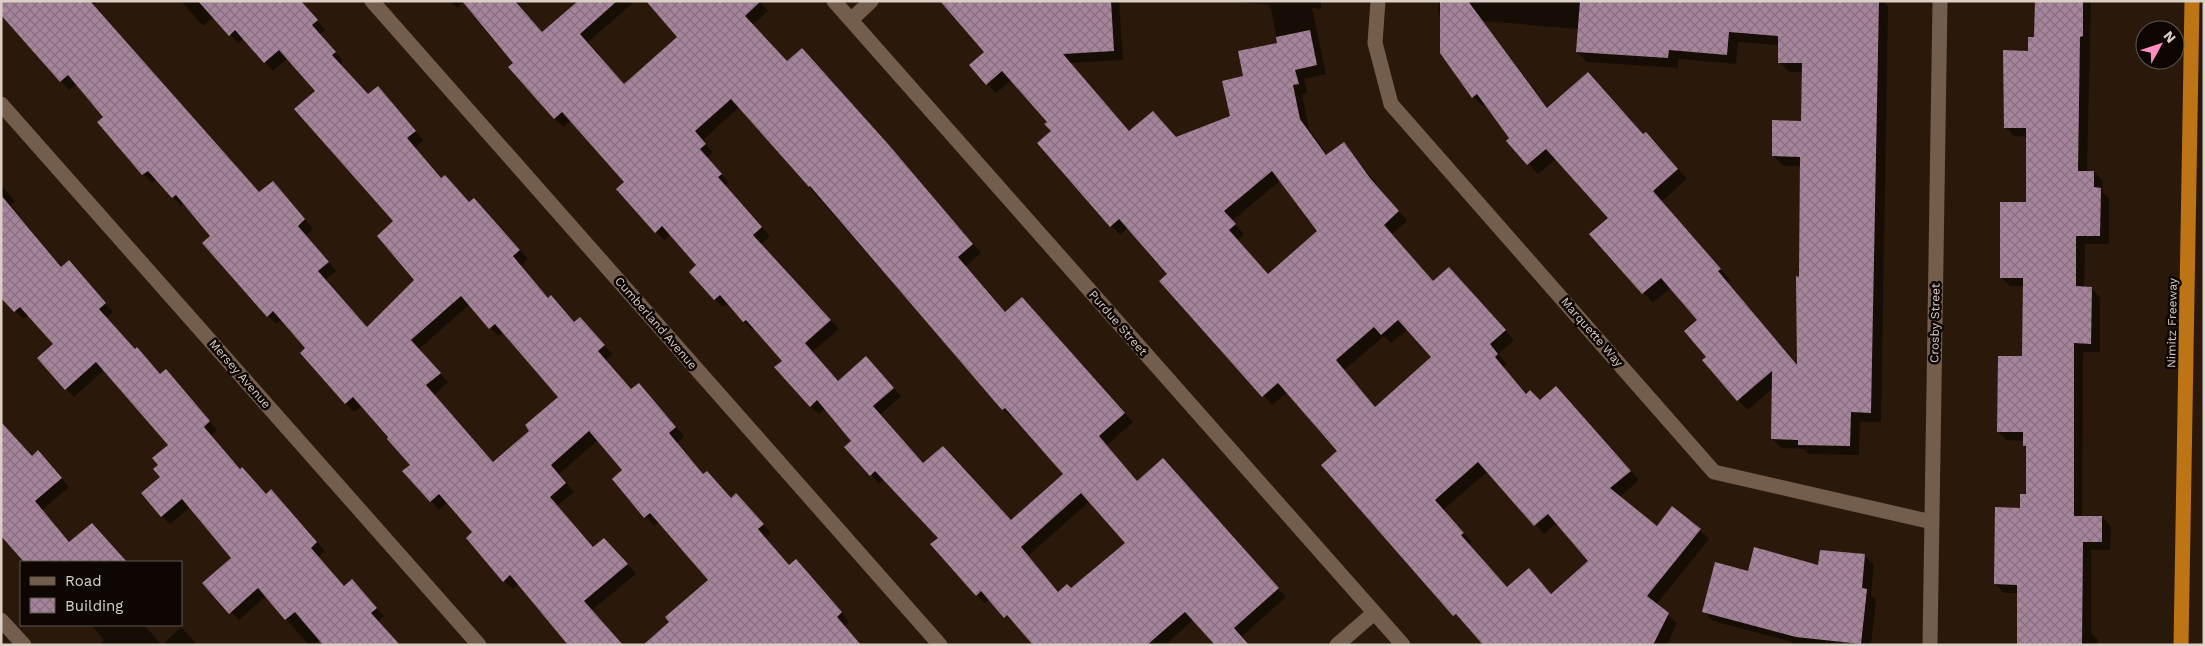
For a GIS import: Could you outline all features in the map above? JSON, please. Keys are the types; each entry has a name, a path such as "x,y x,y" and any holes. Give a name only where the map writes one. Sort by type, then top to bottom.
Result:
{"highway":[{"name":"Nimitz Freeway","path":"2181,645 2192,1"}],"street":[{"name":"Cumberland Avenue","path":"372,1 940,645"},
{"name":"Purdue Street","path":"834,1 1403,645"},
{"path":"851,20 871,1"},
{"name":"Marquette Way","path":"1378,1 1375,43 1391,104 1714,472 1932,522"},
{"name":"Crosby Street","path":"1930,645 1940,1"},
{"name":"Mersey Avenue","path":"1,104 479,645"},
{"path":"1337,645 1374,613"},
{"path":"1,620 24,645"}],"building":[{"path":"1,1 90,1 259,192 273,181 305,219 298,226 329,262 318,271 367,327 414,280 377,236 393,221 294,109 315,91 279,50 264,63 235,30 229,36 198,1 301,1 318,20 312,25 336,52 332,55 368,94 378,86 416,131 407,138 441,178 445,175 469,202 474,198 520,250 513,256 548,298 551,295 574,322 580,317 605,345 598,351 631,389 639,383 676,427 669,433 703,474 707,471 731,498 736,493 764,524 758,529 789,565 796,559 842,612 837,617 861,645 643,645 669,622 665,617 708,580 650,513 644,518 612,479 622,470 589,431 551,465 566,483 550,497 593,547 604,538 628,564 584,601 623,645 568,645 510,575 503,582 466,538 472,532 439,494 430,502 402,471 410,465 353,397 345,404 300,353 305,348 273,311 267,317 202,243 210,236 176,195 172,198 148,171 142,175 97,122 103,117 68,75 60,82 1,15","holes":["461,296 489,329 495,324 558,397 525,425 529,431 493,462 426,385 441,373 411,340"]},
{"path":"462,1 515,1 542,32 578,1 617,1 580,34 624,84 677,37 646,1 761,1 745,16 787,61 802,48 888,144 973,244 958,257 1005,312 1022,297 1125,413 1099,436 1137,481 1163,458 1279,588 1234,628 1249,645 1215,645 1185,612 1147,645 1033,645 1007,615 1004,618 981,591 976,596 930,544 938,538 875,471 870,476 844,447 851,441 817,400 810,407 774,367 782,361 746,320 743,322 720,295 714,300 689,272 696,265 662,226 655,233 616,189 624,182 562,112 554,119 508,67 513,63","holes":["731,99 810,186 1002,410 1005,408 1063,474 1011,520 943,446 923,463 873,406 894,388 866,356 838,381 805,343 831,320 753,235 762,227 718,177 722,174 700,149 706,144 695,131","1081,493 1125,543 1071,588 1067,584 1058,592 1021,547"]},
{"path":"940,1 1111,1 1114,51 1063,54 1129,131 1153,111 1176,137 1230,116 1222,81 1243,76 1238,51 1277,43 1276,37 1310,30 1317,65 1295,70 1299,84 1293,85 1300,119 1326,155 1344,142 1370,178 1399,211 1384,225 1433,281 1449,267 1506,330 1490,344 1498,354 1495,357 1526,394 1530,390 1540,400 1556,386 1631,471 1610,488 1657,526 1672,506 1701,529 1647,596 1669,613 1653,645 1483,645 1456,614 1453,616 1321,465 1337,451 1278,383 1262,397 1159,281 1167,274 1119,219 1110,227 1037,143 1051,131 1044,124 1047,122 1002,71 986,85 969,65 984,52","holes":["1272,171 1317,231 1268,274 1229,230 1236,224 1224,211","1398,320 1431,357 1375,407 1336,360 1374,327 1381,335","1478,462 1534,526 1548,514 1588,561 1551,594 1529,568 1507,587 1461,535 1464,533 1435,500"]},
{"path":"1440,1 1468,1 1547,108 1588,72 1643,134 1646,132 1678,169 1653,191 1721,269 1718,271 1797,365 1796,276 1799,277 1800,157 1772,156 1772,120 1801,121 1802,63 1778,63 1778,36 1729,32 1727,55 1669,50 1668,58 1576,52 1580,1 1879,1 1871,413 1851,412 1850,446 1798,445 1798,440 1771,439 1772,371 1737,401 1702,360 1706,357 1684,331 1697,320 1661,278 1642,294 1589,234 1608,218 1546,149 1527,165 1506,141 1509,138 1477,94 1472,98 1440,53"},
{"path":"2035,1 2083,1 2083,36 2080,37 2078,171 2094,171 2094,187 2101,188 2100,236 2076,236 2076,286 2092,287 2091,344 2074,343 2074,516 2102,516 2102,542 2083,542 2082,645 2017,645 2017,585 1994,584 1995,507 2020,508 2020,494 2026,494 2026,446 2023,446 2023,432 1997,432 1998,356 2022,356 2023,278 2000,278 2000,202 2026,202 2026,128 2004,128 2003,50 2028,51 2028,37 2034,37"},
{"path":"1,195 61,267 69,260 106,303 99,309 135,349 137,347 160,374 166,369 210,421 204,427 240,469 242,467 266,494 271,489 317,542 311,548 344,586 352,579 377,608 371,613 400,645 323,645 295,612 285,620 258,588 229,614 202,583 231,558 182,499 161,517 141,493 160,477 153,469 158,465 152,458 168,445 96,362 65,390 37,358 53,344 20,307 14,312 1,298"},
{"path":"1,422 32,456 38,450 62,478 35,501 69,542 92,523 126,561 23,561 1,536"},
{"path":"1754,547 1818,565 1820,550 1865,554 1862,588 1867,589 1861,644 1796,637 1702,612 1715,562 1748,571"}]}
